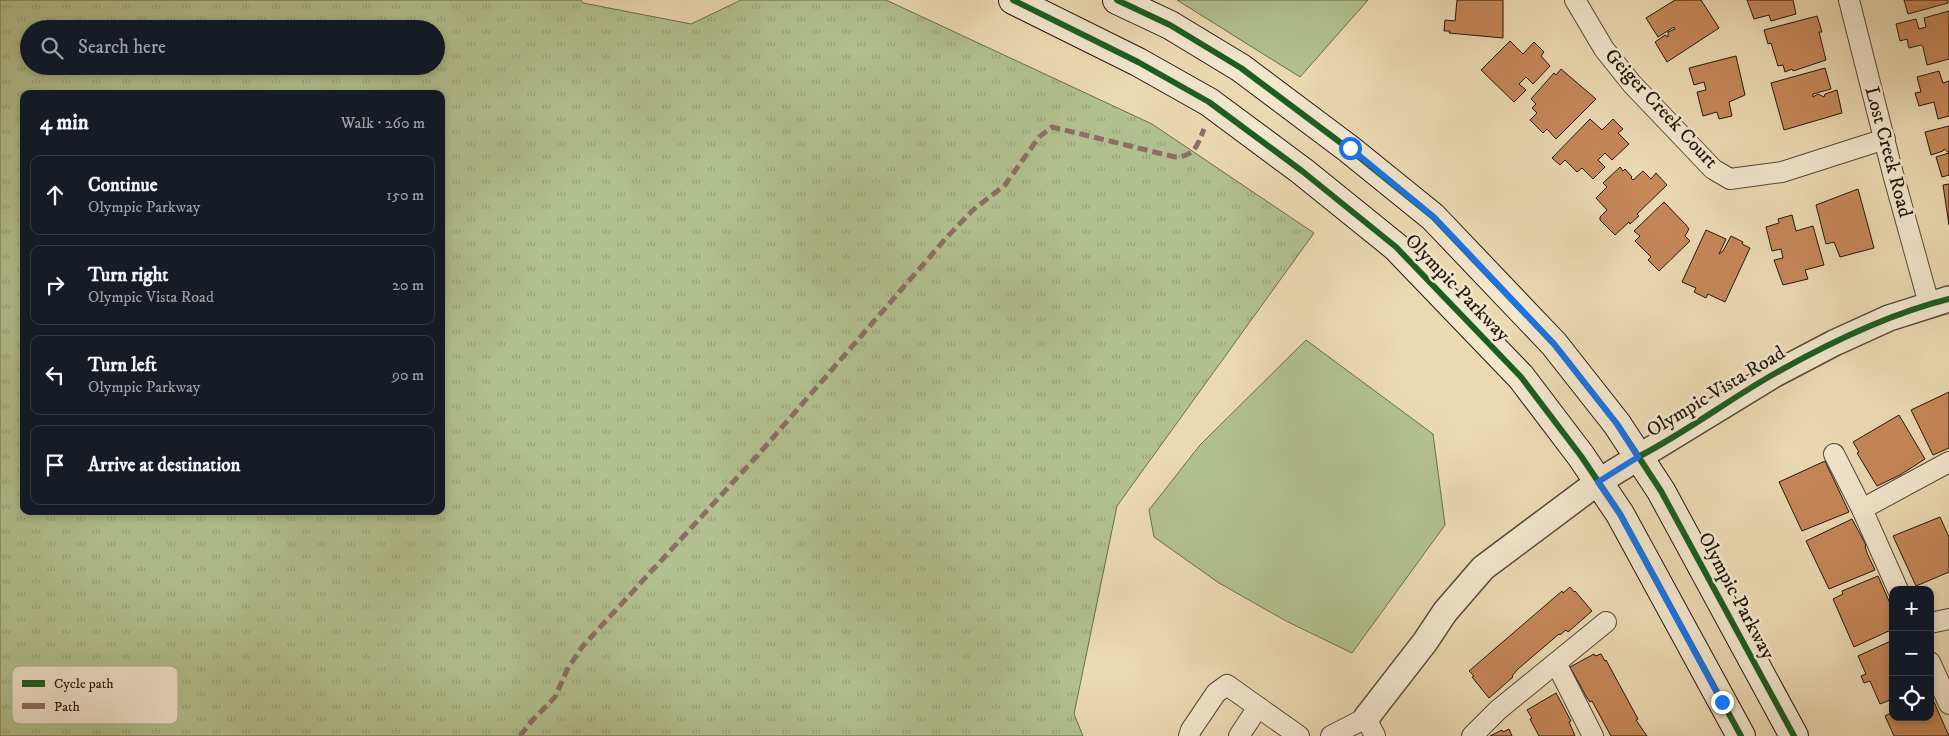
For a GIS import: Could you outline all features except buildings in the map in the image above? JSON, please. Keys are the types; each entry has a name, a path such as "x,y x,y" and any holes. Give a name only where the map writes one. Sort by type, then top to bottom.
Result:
{"main road":[{"name":"Olympic Parkway","path":"1012,0 1138,62 1209,102 1302,171 1396,247 1521,377 1598,482 1620,514 1741,736"},
{"name":"Olympic Parkway","path":"1118,0 1170,26 1241,68 1350,148 1434,217 1554,344 1617,424 1664,497 1794,736"}],"street":[{"name":"Geiger Creek Court","path":"1575,0 1604,49 1632,84 1712,169 1730,179 1782,172 1885,139"},
{"name":"Lost Creek Road","path":"1849,0 1885,139 1939,302"},
{"name":"Olympic Vista Road","path":"1371,727 1445,612 1483,568 1598,482 1638,457 1660,446 1775,374 1834,343 1881,322 1939,302"},
{"path":"1834,454 1862,509 1896,586"},
{"path":"1862,509 1949,462"},
{"path":"1934,622 1949,619"},
{"path":"1472,736 1498,710 1606,622"},
{"path":"1556,663 1593,736"},
{"path":"1934,671 1949,704"},
{"path":"1189,736 1190,730 1216,693 1226,685 1300,736"},
{"path":"1239,736 1258,707"},
{"path":"1330,736 1371,727"}],"green space":[{"path":"0,0 581,0 583,3 691,24 741,0 886,0 1152,124 1314,233 1117,506 1074,714 1083,736 0,736"},
{"path":"1177,0 1368,0 1300,77"},
{"path":"1306,340 1433,434 1445,525 1352,653 1286,621 1219,583 1154,537 1149,510 1200,445"}],"marked path":[{"path":"520,736 555,697 567,670 582,647 757,456 947,237 973,210 1005,185 1039,137 1052,127 1175,157 1187,155 1191,152 1197,145 1204,129"}],"cycle path":[{"path":"1013,0 1138,62 1209,102 1302,171 1396,247 1521,377 1581,456 1620,514 1741,736"},
{"path":"1117,0 1170,25 1241,68 1349,149 1433,217 1554,344 1617,424 1661,491 1794,736"},
{"path":"1638,457 1673,438 1757,384 1816,351 1881,321 1949,299"}],"route":[{"path":"1350,148 1434,217 1554,344 1617,424 1638,457 1598,482 1620,514 1722,702"}]}
